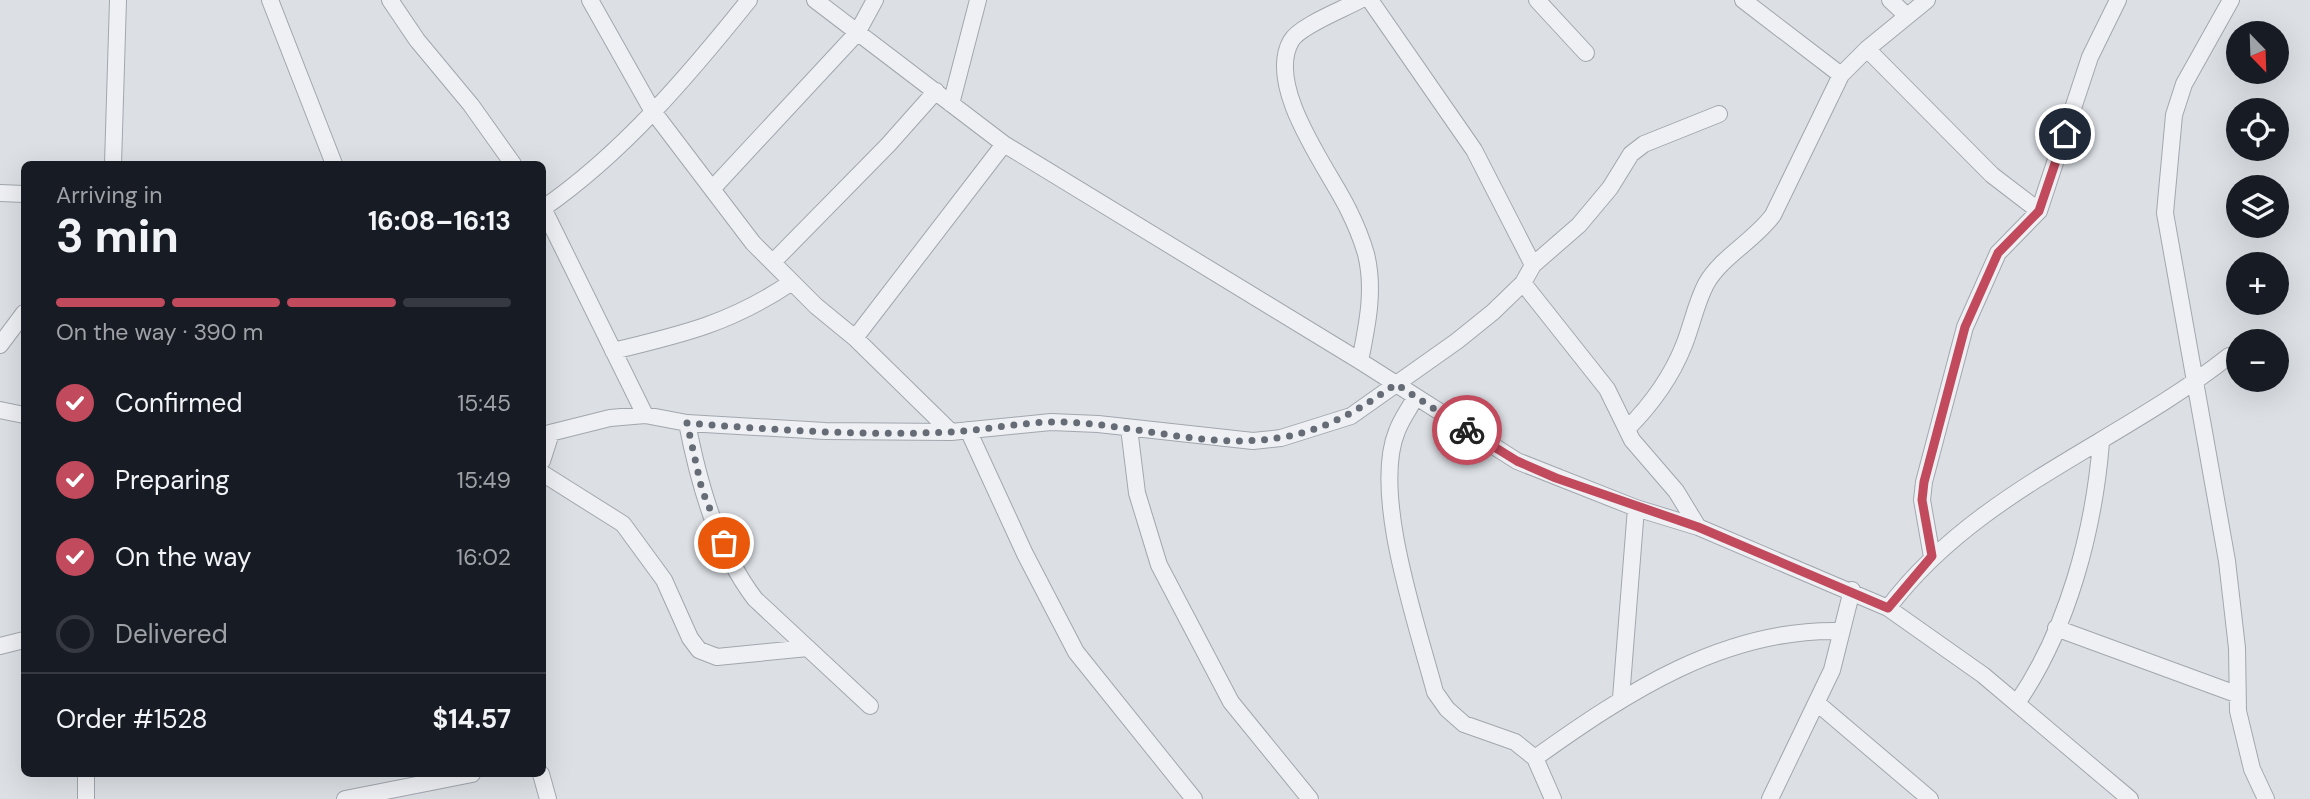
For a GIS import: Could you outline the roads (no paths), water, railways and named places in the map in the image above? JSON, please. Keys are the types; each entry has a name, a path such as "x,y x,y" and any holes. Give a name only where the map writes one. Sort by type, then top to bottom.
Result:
{"street":[{"path":"113,161 118,0"},
{"path":"271,0 333,161"},
{"path":"390,0 417,40 471,105 511,161"},
{"path":"590,0 652,110 753,243 951,432"},
{"path":"546,206 597,164 652,110 749,0"},
{"path":"815,0 1004,144 1360,361 1517,461 1636,508 1698,527 1852,590 1888,608 2017,703 2130,799"},
{"path":"713,188 857,33 875,0"},
{"path":"951,104 978,0"},
{"path":"1360,0 1302,31 1291,41 1286,62 1294,110 1308,142 1349,210 1366,255 1370,293 1360,361"},
{"path":"1370,0 1474,150 1533,265"},
{"path":"1537,0 1586,52"},
{"path":"1743,0 1841,75"},
{"path":"1890,0 1907,16"},
{"path":"1627,429 1647,409 1667,381 1685,344 1702,294 1717,267 1760,233 1773,215 1790,186 1841,75 1867,49 1927,0"},
{"path":"1932,556 1922,500 1924,482 1965,327 1998,253 2039,211 2091,57 2118,0"},
{"path":"2231,0 2184,84 2174,115 2165,190 2165,213 2227,561 2237,648 2236,694 2252,769 2266,799"},
{"path":"1867,49 1992,176 2039,211"},
{"path":"773,262 888,145 936,91"},
{"path":"547,434 610,418 645,415 687,423 814,431 951,432 1051,422 1252,441 1281,438 1351,415 1457,341 1523,283 1533,265 1601,202 1631,154 1644,144 1719,114"},
{"path":"855,338 1004,144"},
{"path":"0,192 21,194"},
{"path":"546,214 645,415"},
{"path":"613,351 701,330 724,321 792,282"},
{"path":"1523,283 1607,389 1644,458 1676,491 1698,527"},
{"path":"0,345 21,317"},
{"path":"1888,608 1932,556 2013,492 2101,442 2197,382 2226,359"},
{"path":"1415,398 1396,431 1392,448 1391,508 1398,552 1435,692 1447,709 1464,724 1515,742 1535,758 1553,799"},
{"path":"0,410 21,414"},
{"path":"687,423 702,490 732,565 755,599 870,706"},
{"path":"1129,428 1138,493 1159,565 1231,702 1310,799"},
{"path":"968,430 1025,554 1076,652 1194,799"},
{"path":"2017,703 2041,667 2089,530 2097,492 2101,442"},
{"path":"546,476 623,524 633,535 664,580 690,638 699,650 717,657 808,648"},
{"path":"1621,698 1636,508"},
{"path":"1770,799 1832,670 1852,590"},
{"path":"2056,628 2236,694"},
{"path":"1535,758 1621,698 1702,657 1790,632 1840,631"},
{"path":"0,646 21,641"},
{"path":"1817,703 1930,799"},
{"path":"86,777 86,799"},
{"path":"345,799 457,777"},
{"path":"542,777 548,799"}]}
